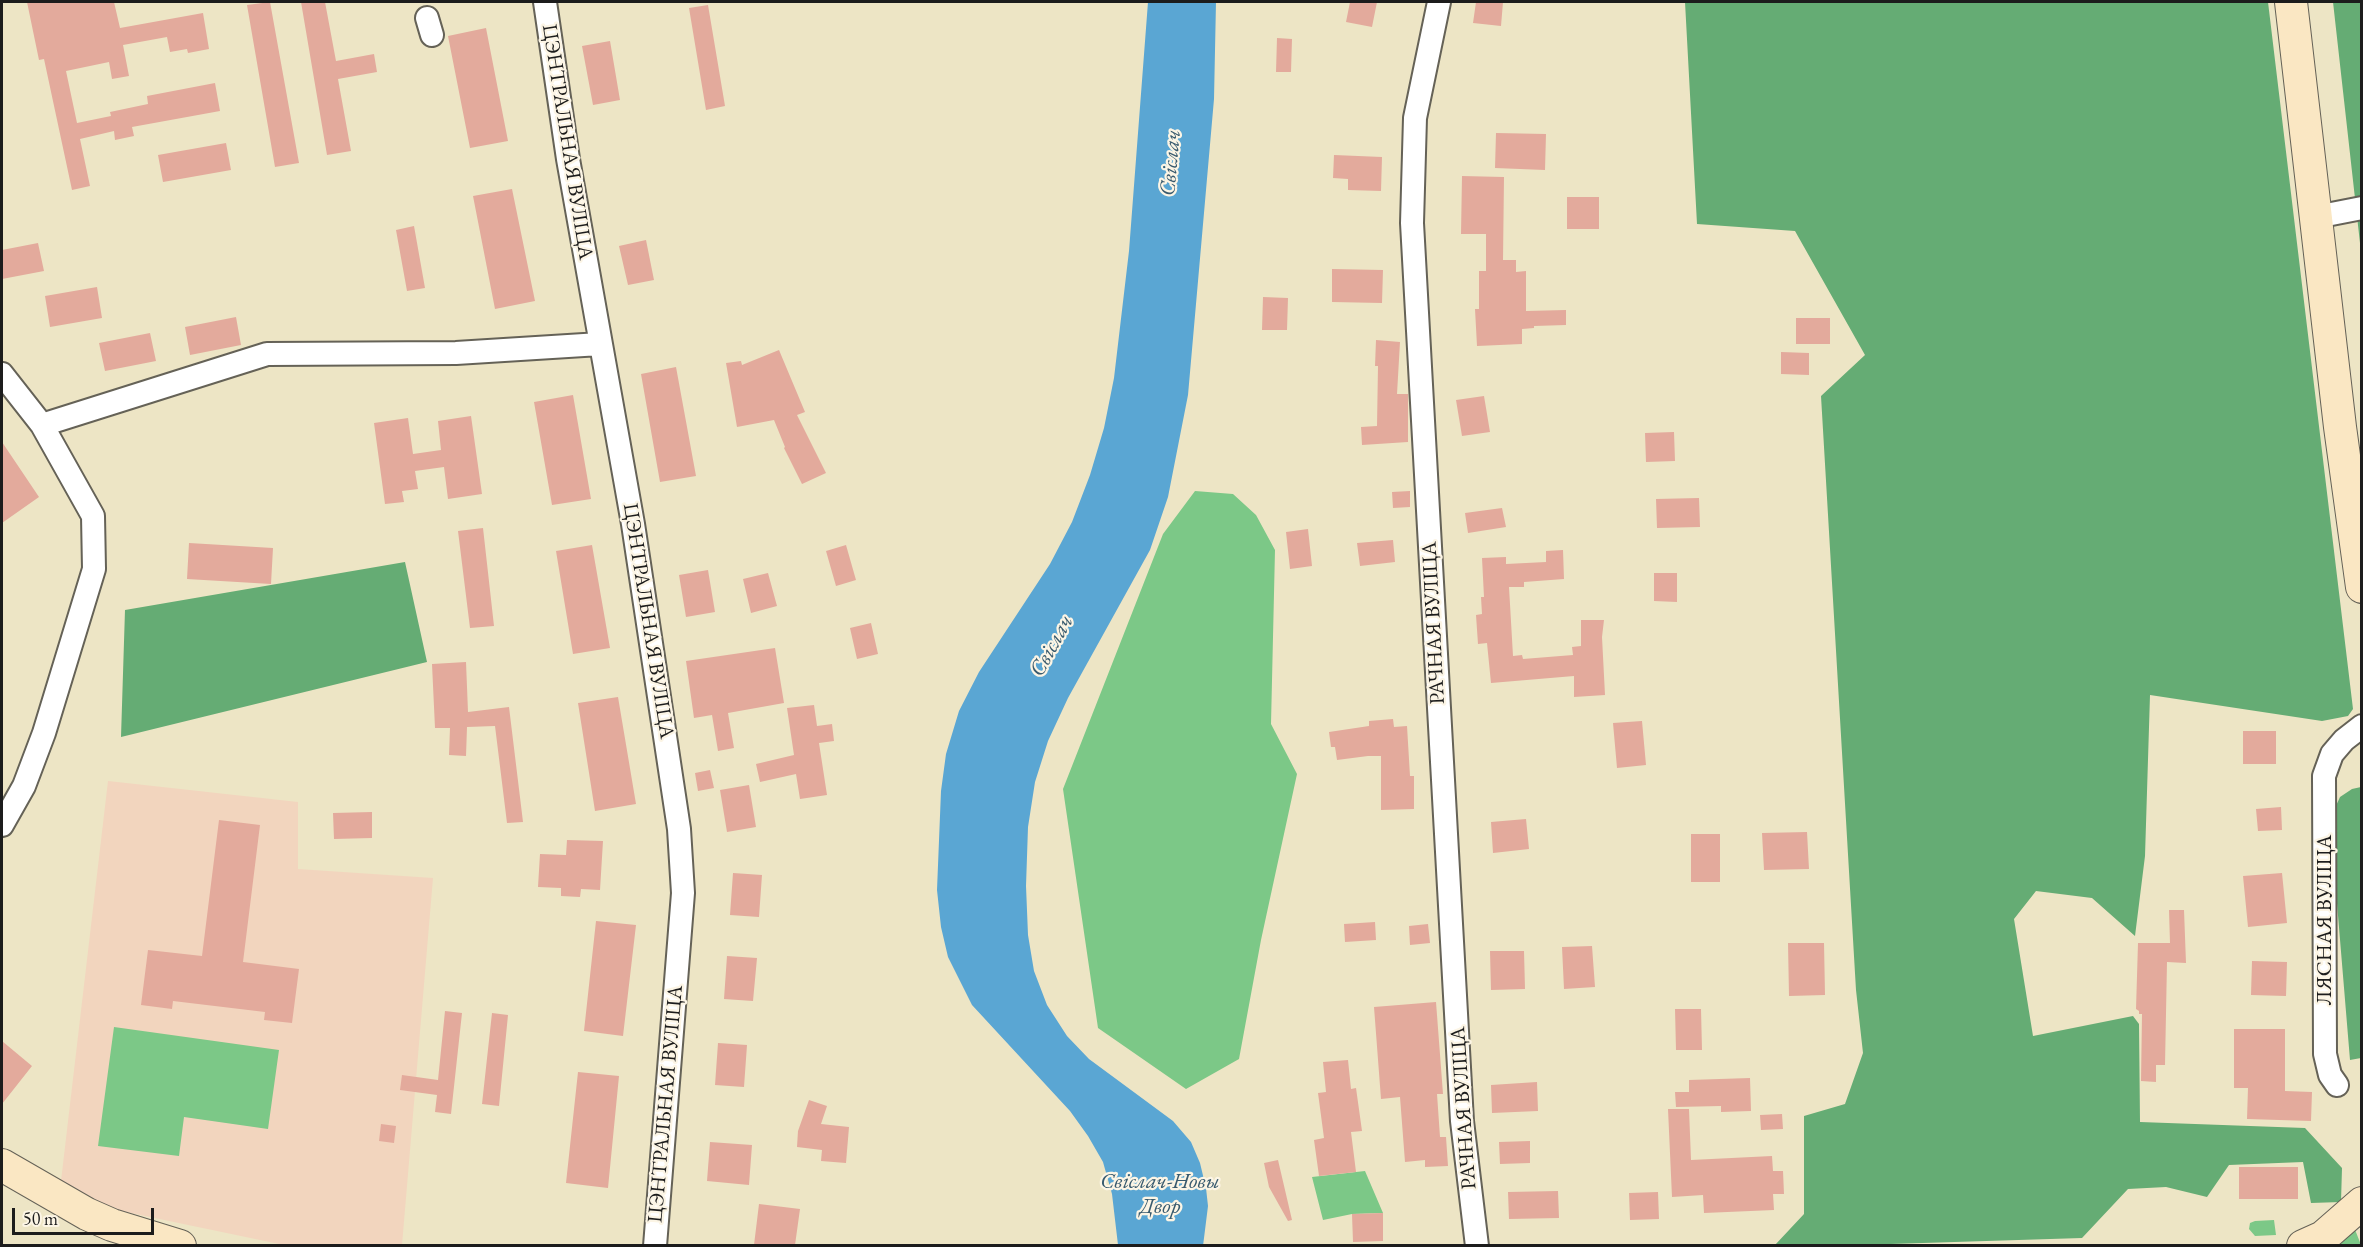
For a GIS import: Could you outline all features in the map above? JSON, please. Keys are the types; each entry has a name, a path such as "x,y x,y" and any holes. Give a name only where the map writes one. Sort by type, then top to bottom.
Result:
{"main road":[{"path":"2291,2 2361,587"},
{"path":"2,1165 87,1214 112,1225 180,1245"},
{"path":"2303,1245 2323,1236 2361,1203"}],"street":[{"name":"ЦЭНТРАЛЬНАЯ ВУЛІЦА","path":"545,2 568,159 633,524 680,840 683,893 655,1245"},
{"name":"РАЧНАЯ ВУЛІЦА","path":"1439,2 1415,118 1412,223 1462,1121 1477,1245"},
{"path":"2316,216 2361,208"},
{"path":"42,425 267,354 456,353 600,344"},
{"path":"2,374 42,425 93,516 94,568 44,733 24,786 2,825"},
{"name":"ЛЯСНАЯ ВУЛІЦА","path":"2337,1085 2330,1075 2325,1054 2324,776 2332,754 2361,726"}],"shaded area":[{"path":"108,781 298,802 298,869 433,878 402,1245 284,1245 59,1198"}],"green space":[{"path":"1685,2 2268,2 2353,709 2348,716 2322,721 2150,695 2145,856 2135,936 2092,898 2036,891 2014,919 2033,1036 2133,1016 2139,1024 2140,1122 2305,1128 2342,1168 2341,1202 2311,1203 2303,1162 2229,1165 2207,1197 2166,1187 2128,1189 2082,1238 1859,1245 1775,1245 1804,1214 1804,1116 1845,1104 1863,1053 1856,990 1821,396 1865,355 1795,231 1697,224"},
{"path":"2333,2 2361,2 2361,252"},
{"path":"1195,491 1233,494 1256,515 1275,550 1271,724 1297,774 1261,940 1239,1059 1186,1089 1098,1028 1063,789 1163,534"},
{"path":"405,562 427,662 121,737 125,610"},
{"path":"2361,787 2361,1058 2350,1060 2330,819 2340,797 2352,789"},
{"path":"114,1027 279,1050 268,1129 184,1117 179,1156 98,1146"},
{"path":"1365,1171 1383,1213 1352,1214 1323,1220 1312,1177"},
{"path":"2274,1220 2276,1235 2255,1236 2249,1229 2250,1223 2255,1221"},
{"path":"2354,1227 2361,1245 2331,1246"}],"water":[{"path":"1148,2 1216,2 1214,99 1188,395 1168,497 1150,550 1068,698 1048,741 1035,782 1028,827 1026,886 1028,935 1034,971 1047,1005 1067,1036 1089,1059 1173,1121 1191,1142 1200,1163 1206,1188 1208,1206 1203,1246 1118,1245 1112,1194 1103,1162 1070,1111 972,1005 948,957 941,927 937,890 941,791 946,754 959,711 979,672 1050,564 1072,522 1090,475 1104,428 1114,378 1129,251"}],"building":[{"path":"27,2 114,2 120,28 203,13 209,49 188,53 187,49 170,52 167,37 123,45 129,76 112,79 109,62 66,71 77,123 111,116 110,112 148,104 147,96 215,83 220,111 132,127 134,136 115,140 114,131 80,139 90,186 72,190 44,59 39,60"},
{"path":"270,2 299,163 275,167 247,5"},
{"path":"301,2 325,2 336,61 374,54 377,72 338,79 351,151 327,155"},
{"path":"1350,2 1377,2 1372,27 1346,22"},
{"path":"1476,2 1503,2 1501,26 1473,23"},
{"path":"708,5 725,106 706,110 689,8"},
{"path":"486,28 508,141 470,148 448,36"},
{"path":"1277,38 1292,39 1291,72 1276,72"},
{"path":"610,41 620,100 593,105 582,46"},
{"path":"1496,133 1546,134 1545,170 1495,168"},
{"path":"226,143 231,170 163,182 158,155"},
{"path":"1334,155 1382,157 1381,191 1348,190 1348,179 1333,178"},
{"path":"1462,176 1504,177 1503,260 1516,260 1516,272 1526,271 1526,311 1566,310 1566,325 1534,326 1534,328 1522,329 1522,344 1477,346 1475,309 1479,309 1479,271 1486,271 1486,234 1461,234"},
{"path":"512,189 535,301 495,309 473,196"},
{"path":"1567,197 1599,197 1599,229 1567,229"},
{"path":"414,226 425,288 407,291 396,230"},
{"path":"646,240 654,280 628,285 619,246"},
{"path":"38,243 44,271 2,279 2,250"},
{"path":"1332,269 1383,270 1382,303 1332,302"},
{"path":"97,287 102,318 50,327 45,296"},
{"path":"1263,297 1288,298 1287,330 1262,330"},
{"path":"236,317 241,345 190,355 185,327"},
{"path":"1796,318 1830,318 1830,344 1796,344"},
{"path":"150,333 156,361 105,371 99,343"},
{"path":"1376,340 1400,342 1397,394 1408,394 1408,442 1362,445 1361,427 1377,426"},
{"path":"779,350 805,412 797,415 826,473 802,484 784,448 774,420 737,427 726,363 741,361 742,365"},
{"path":"1781,352 1809,353 1809,375 1781,374"},
{"path":"676,367 696,476 660,482 641,374"},
{"path":"573,395 591,499 552,505 534,402"},
{"path":"1484,396 1490,432 1462,436 1456,400"},
{"path":"471,416 482,494 448,499 444,467 415,471 418,489 402,491 404,502 385,504 374,423 408,418 413,454 441,450 438,421"},
{"path":"1674,432 1675,461 1646,462 1645,433"},
{"path":"2,442 39,497 2,523"},
{"path":"1410,491 1410,507 1393,508 1392,492"},
{"path":"1699,498 1700,527 1657,528 1656,499"},
{"path":"1502,508 1506,527 1468,533 1465,513"},
{"path":"483,528 494,626 470,628 458,531"},
{"path":"1308,529 1312,566 1290,569 1286,532"},
{"path":"1393,540 1395,562 1360,566 1357,543"},
{"path":"189,543 273,548 271,584 187,579"},
{"path":"592,545 610,648 573,654 556,551"},
{"path":"846,545 856,580 836,586 826,551"},
{"path":"1563,550 1564,579 1524,582 1524,587 1509,587 1513,656 1522,655 1523,659 1573,655 1572,647 1581,646 1581,620 1604,620 1602,637 1605,695 1574,697 1574,676 1491,683 1487,643 1478,644 1476,615 1482,614 1481,597 1484,597 1482,558 1506,557 1506,564 1546,562 1546,551"},
{"path":"708,570 715,612 686,617 679,575"},
{"path":"768,573 777,606 751,613 743,579"},
{"path":"1654,573 1677,573 1677,602 1654,601"},
{"path":"871,623 878,654 857,659 850,628"},
{"path":"775,648 784,703 728,713 734,748 718,751 712,715 694,718 686,661"},
{"path":"466,662 468,712 509,707 523,822 507,823 495,726 467,727 466,756 449,755 450,728 435,728 432,664"},
{"path":"618,697 636,804 595,811 578,703"},
{"path":"814,705 817,726 832,724 834,741 819,743 827,795 800,799 796,774 760,782 756,764 794,755 787,708"},
{"path":"1393,719 1394,727 1407,726 1410,776 1414,776 1414,809 1381,810 1381,756 1337,760 1335,747 1331,747 1329,732 1369,726 1369,721"},
{"path":"1642,721 1646,765 1617,768 1613,723"},
{"path":"2243,731 2276,731 2276,764 2243,764"},
{"path":"710,770 714,788 698,791 695,773"},
{"path":"749,785 756,827 727,832 720,790"},
{"path":"2281,807 2282,830 2258,831 2256,809"},
{"path":"372,812 372,838 334,839 333,813"},
{"path":"1526,819 1529,849 1493,853 1491,822"},
{"path":"219,820 260,825 243,962 299,969 292,1023 264,1020 265,1012 173,1001 172,1009 141,1005 148,950 202,956"},
{"path":"1807,832 1809,869 1764,870 1762,833"},
{"path":"1691,834 1720,834 1720,882 1691,882"},
{"path":"567,840 603,841 600,890 581,889 580,897 561,896 561,888 538,887 540,854 566,855"},
{"path":"733,873 762,875 759,917 730,915"},
{"path":"2282,873 2287,923 2248,927 2243,876"},
{"path":"2169,910 2184,910 2186,963 2167,962 2165,1065 2156,1065 2156,1082 2141,1081 2142,1014 2139,1014 2136,1009 2138,943 2170,943"},
{"path":"596,921 636,925 623,1036 584,1031"},
{"path":"1375,922 1376,940 1345,942 1344,924"},
{"path":"1428,924 1430,943 1410,945 1409,926"},
{"path":"1788,943 1824,943 1825,995 1789,996"},
{"path":"1592,946 1595,987 1564,989 1562,947"},
{"path":"1490,951 1524,951 1525,989 1491,990"},
{"path":"727,956 757,958 753,1001 724,999"},
{"path":"2252,961 2287,962 2286,996 2251,995"},
{"path":"1436,1002 1443,1094 1437,1094 1440,1137 1446,1137 1448,1166 1425,1167 1425,1160 1405,1162 1400,1097 1381,1099 1374,1007"},
{"path":"1675,1009 1701,1009 1702,1050 1676,1050"},
{"path":"445,1011 462,1013 451,1114 435,1112 437,1095 400,1090 402,1075 438,1080"},
{"path":"492,1013 508,1015 499,1106 482,1104"},
{"path":"2234,1029 2285,1029 2285,1091 2312,1092 2311,1121 2247,1119 2248,1088 2234,1088"},
{"path":"2,1041 32,1066 2,1104"},
{"path":"718,1043 747,1045 744,1087 715,1085"},
{"path":"1348,1060 1351,1089 1356,1088 1362,1131 1351,1132 1356,1172 1319,1176 1314,1140 1324,1138 1318,1093 1326,1092 1323,1062"},
{"path":"578,1072 619,1076 608,1188 566,1183"},
{"path":"1750,1078 1751,1111 1721,1112 1721,1106 1676,1107 1675,1092 1689,1092 1689,1080"},
{"path":"1537,1082 1538,1111 1492,1113 1491,1085"},
{"path":"809,1100 827,1106 821,1124 849,1127 846,1163 821,1161 822,1150 797,1147 798,1131"},
{"path":"1668,1109 1689,1109 1691,1160 1772,1156 1773,1171 1783,1171 1784,1194 1773,1194 1774,1210 1704,1213 1703,1195 1672,1197"},
{"path":"1782,1114 1783,1129 1761,1130 1760,1115"},
{"path":"381,1124 396,1126 394,1143 379,1141"},
{"path":"1530,1141 1530,1163 1500,1164 1499,1142"},
{"path":"710,1142 752,1145 749,1185 707,1181"},
{"path":"1278,1160 1292,1220 1288,1221 1269,1187 1264,1163"},
{"path":"2239,1167 2298,1167 2298,1199 2239,1199"},
{"path":"1558,1191 1559,1218 1509,1219 1508,1192"},
{"path":"1658,1192 1659,1219 1630,1220 1629,1193"},
{"path":"759,1204 800,1209 795,1245 754,1245"},
{"path":"1383,1213 1383,1241 1353,1242 1352,1214"}],"water label":[{"name":"Свіслач","path":"1171,163"},
{"name":"Свіслач","path":"1052,646"},
{"name":"Свіслач-Новы Двор","path":"1160,1194"}]}
